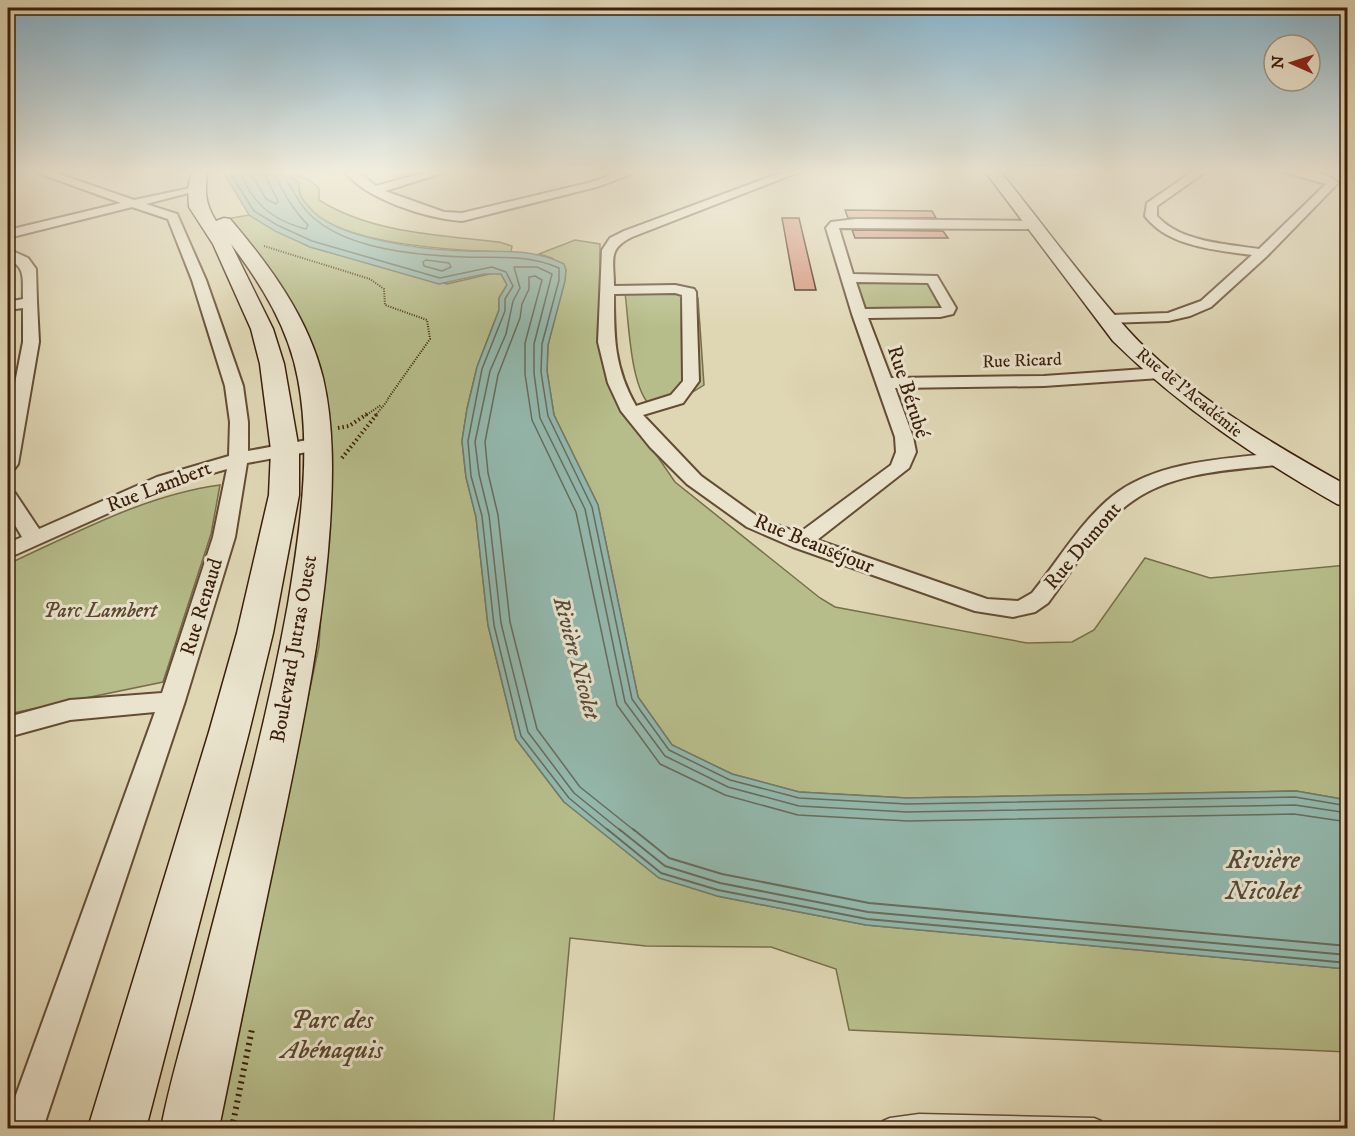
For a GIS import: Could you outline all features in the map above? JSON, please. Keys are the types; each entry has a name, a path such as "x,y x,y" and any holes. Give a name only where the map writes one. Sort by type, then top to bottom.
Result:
{"main road":[{"name":"Boulevard Jutras Ouest","path":"190,1128 280,739 300,636 313,539 301,447 262,329 222,244 208,223"},
{"name":"Rue de l'Académie","path":"1035,225 1111,320 1121,336 1160,373 1254,445 1347,498"},
{"name":"Boulevard Jutras Ouest","path":"117,1128 255,633 284,495 301,447"}],"street":[{"path":"8,234 52,223"},
{"name":"Rue Renaud","path":"19,1122 172,701 224,537 238,459 239,422 234,386 199,280 177,223"},
{"name":"Rue Beauséjour","path":"657,223 614,241 609,250 606,342 616,383 632,413 665,451 694,480 754,523 801,542 983,606 1005,610 1032,606"},
{"name":"Rue Bérubé","path":"801,542 899,468 906,452 904,437 859,314 832,228 835,225 856,223"},
{"name":"Rue Bérubé","path":"857,223 1035,225"},
{"path":"1155,223 1179,236 1262,254"},
{"path":"1111,320 1155,319 1196,309 1215,296 1293,223"},
{"path":"8,253 23,261 29,269 31,342 8,464"},
{"name":"Rue Bérubé","path":"849,278 932,279 949,308 948,311 940,313 859,314"},
{"path":"606,290 675,289 689,292 691,381 677,399 632,413"},
{"path":"8,306 30,302"},
{"path":"8,375 26,372"},
{"name":"Rue Ricard","path":"886,383 1044,381 1160,373"},
{"name":"Rue Lambert","path":"8,551 164,481 238,459 301,447"},
{"name":"Rue Dumont","path":"1032,606 1124,497 1161,478 1277,459"},
{"path":"8,497 34,539"},
{"path":"8,728 70,710 172,701"}],"lane":[{"path":"890,1128 919,1124 1094,1128"}],"path":[{"path":"261,245 370,279 384,289 385,304 394,309 417,314 427,320 431,336 418,359 388,400 349,426 330,430 301,447"}],"green space":[{"name":"Parc des Abénaquis","path":"230,223 264,223 310,247 447,284 494,273 501,274 507,285 499,298 499,310 477,367 467,409 462,441 466,477 476,517 488,625 516,739 564,802 717,896 866,925 1347,969 1347,1052 849,1030 836,969 771,947 646,946 570,938 553,1128 217,1128 319,646 331,446 287,298 257,251"},
{"path":"330,223 372,223 406,231 499,242 512,246 511,252 459,250 424,247 354,233"},
{"path":"575,240 600,244 599,343 611,389 675,482 820,598 835,607 1027,643 1072,642 1094,630 1145,558 1210,578 1347,565 1347,800 1296,791 907,798 799,792 732,774 672,745 638,697 598,505 554,415 547,371 548,345 566,270 552,258 539,254"},
{"path":"849,278 926,278 949,308 859,314"},
{"path":"685,291 694,293 698,298 704,385 672,402 652,407 639,386 635,371 625,293"},
{"name":"Parc Lambert","path":"220,485 211,534 163,682 8,714 8,564 138,506 192,490"}],"water":[{"name":"Rivière Nicolet","path":"262,223 330,223 381,241 427,248 528,253 564,264 565,281 548,345 547,371 554,415 598,505 638,697 672,745 732,774 799,792 907,798 1296,791 1347,800 1347,969 866,925 717,896 659,878 564,802 516,739 488,625 476,517 466,477 462,441 477,367 499,310 499,298 507,285 501,274 484,274 439,284 310,247"}],"building":[{"path":"783,223 800,223 816,290 795,290"},
{"path":"852,230 943,231 948,238 855,238"}]}
